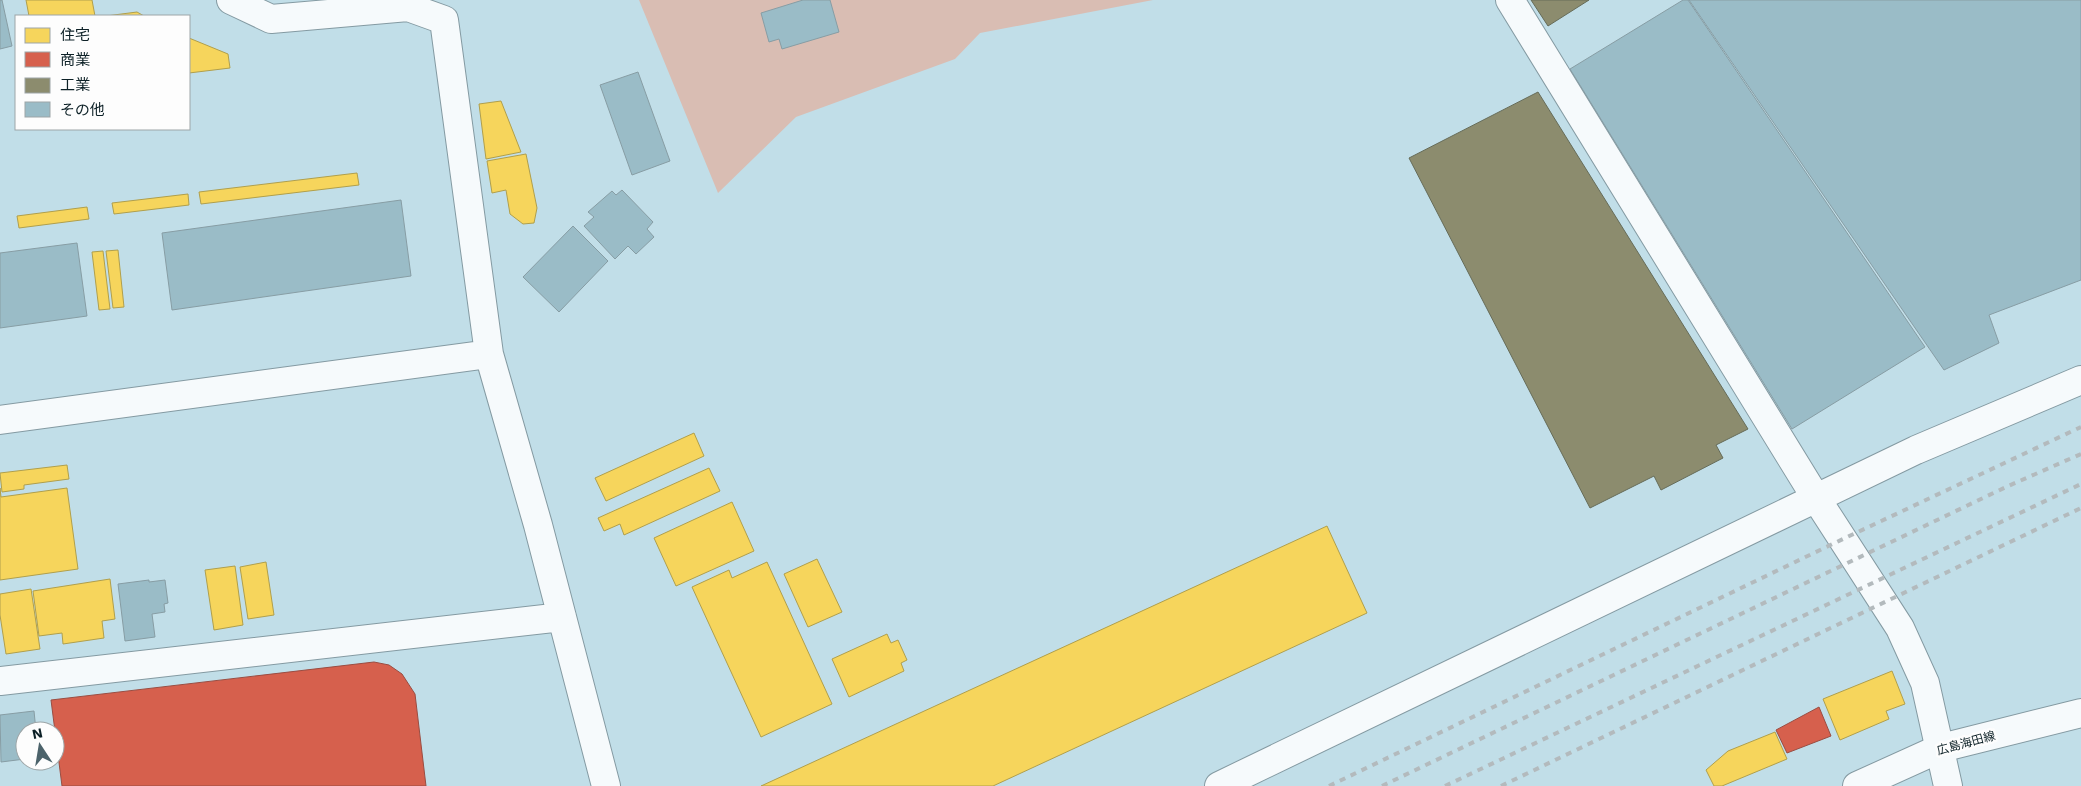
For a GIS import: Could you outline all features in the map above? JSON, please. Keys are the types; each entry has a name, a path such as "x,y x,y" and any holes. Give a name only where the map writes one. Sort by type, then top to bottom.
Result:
{"street":[{"path":"231,0 271,19 408,7 444,20 489,354 562,617 606,786"},
{"path":"1510,0 1816,498 1900,628 1925,683 1948,786"},
{"path":"0,420 489,354"},
{"path":"1218,786 1916,450 2081,380"},
{"path":"0,681 562,617"},
{"name":"広島海田線","path":"1857,786 1941,748 2081,713"}],"shaded area":[{"path":"639,0 1153,0 980,33 955,59 796,117 718,193"}],"building: 住宅":[{"path":"26,0 92,0 95,15 29,15"},
{"path":"137,12 142,15 114,15"},
{"path":"190,38 228,54 230,68 190,73"},
{"path":"501,101 521,152 486,159 479,104"},
{"path":"526,154 537,208 534,223 523,224 510,214 506,190 492,193 487,161"},
{"path":"357,173 359,185 201,204 199,192"},
{"path":"188,194 189,205 114,214 112,203"},
{"path":"87,207 89,219 19,228 17,216"},
{"path":"118,250 124,307 113,308 106,251"},
{"path":"103,251 110,309 99,310 92,252"},
{"path":"694,433 704,456 606,501 595,478"},
{"path":"67,465 69,479 24,485 24,489 2,492 0,473"},
{"path":"709,468 720,491 624,535 620,524 604,531 598,518"},
{"path":"0,488 1,497 67,488 78,569 0,580"},
{"path":"732,502 754,551 676,586 654,538"},
{"path":"1327,526 1367,613 993,786 761,786"},
{"path":"817,559 842,612 808,627 784,574"},
{"path":"266,562 274,615 248,619 240,567"},
{"path":"767,562 832,704 761,737 692,587 729,570 732,578"},
{"path":"235,566 243,625 214,630 205,570"},
{"path":"110,579 115,619 102,621 104,638 63,644 62,633 39,636 33,591"},
{"path":"31,589 40,649 6,654 0,615 0,594"},
{"path":"887,634 891,643 898,640 907,660 901,663 904,671 849,697 832,659"},
{"path":"1892,671 1905,704 1886,711 1889,719 1840,740 1823,699"},
{"path":"1775,732 1787,759 1722,786 1714,786 1706,770 1728,751"}],"building: 商業":[{"path":"374,662 389,665 402,674 415,694 426,786 62,786 60,771 65,771 65,721 54,721 51,700"},
{"path":"1819,707 1831,736 1787,753 1776,730"}],"building: 工業":[{"path":"1531,0 1589,0 1548,26"},
{"path":"1538,92 1748,429 1716,445 1723,458 1661,490 1654,476 1590,508 1409,158"}],"building: その他":[{"path":"0,0 2,0 12,46 0,49"},
{"path":"803,0 830,0 839,32 782,49 779,39 769,42 761,13"},
{"path":"1683,0 1688,0 1925,347 1792,429 1570,69"},
{"path":"1689,0 2081,0 2081,280 1989,315 1999,343 1944,370"},
{"path":"638,72 670,161 632,175 600,85"},
{"path":"622,190 653,222 647,229 654,237 636,254 628,246 615,259 584,226 594,217 588,212 612,191 616,195"},
{"path":"401,200 411,276 172,310 162,233"},
{"path":"573,226 608,261 559,312 523,277"},
{"path":"77,243 87,316 0,328 0,253"},
{"path":"149,580 149,582 165,580 168,603 164,604 165,612 152,614 155,637 125,641 118,584"},
{"path":"34,711 35,721 15,721 15,760 1,762 0,715"}],"railway":[{"path":"1329,786 2081,427"},
{"path":"1382,786 2006,487 2081,454"},
{"path":"1445,786 2081,484"},
{"path":"1501,786 2081,508"}]}
